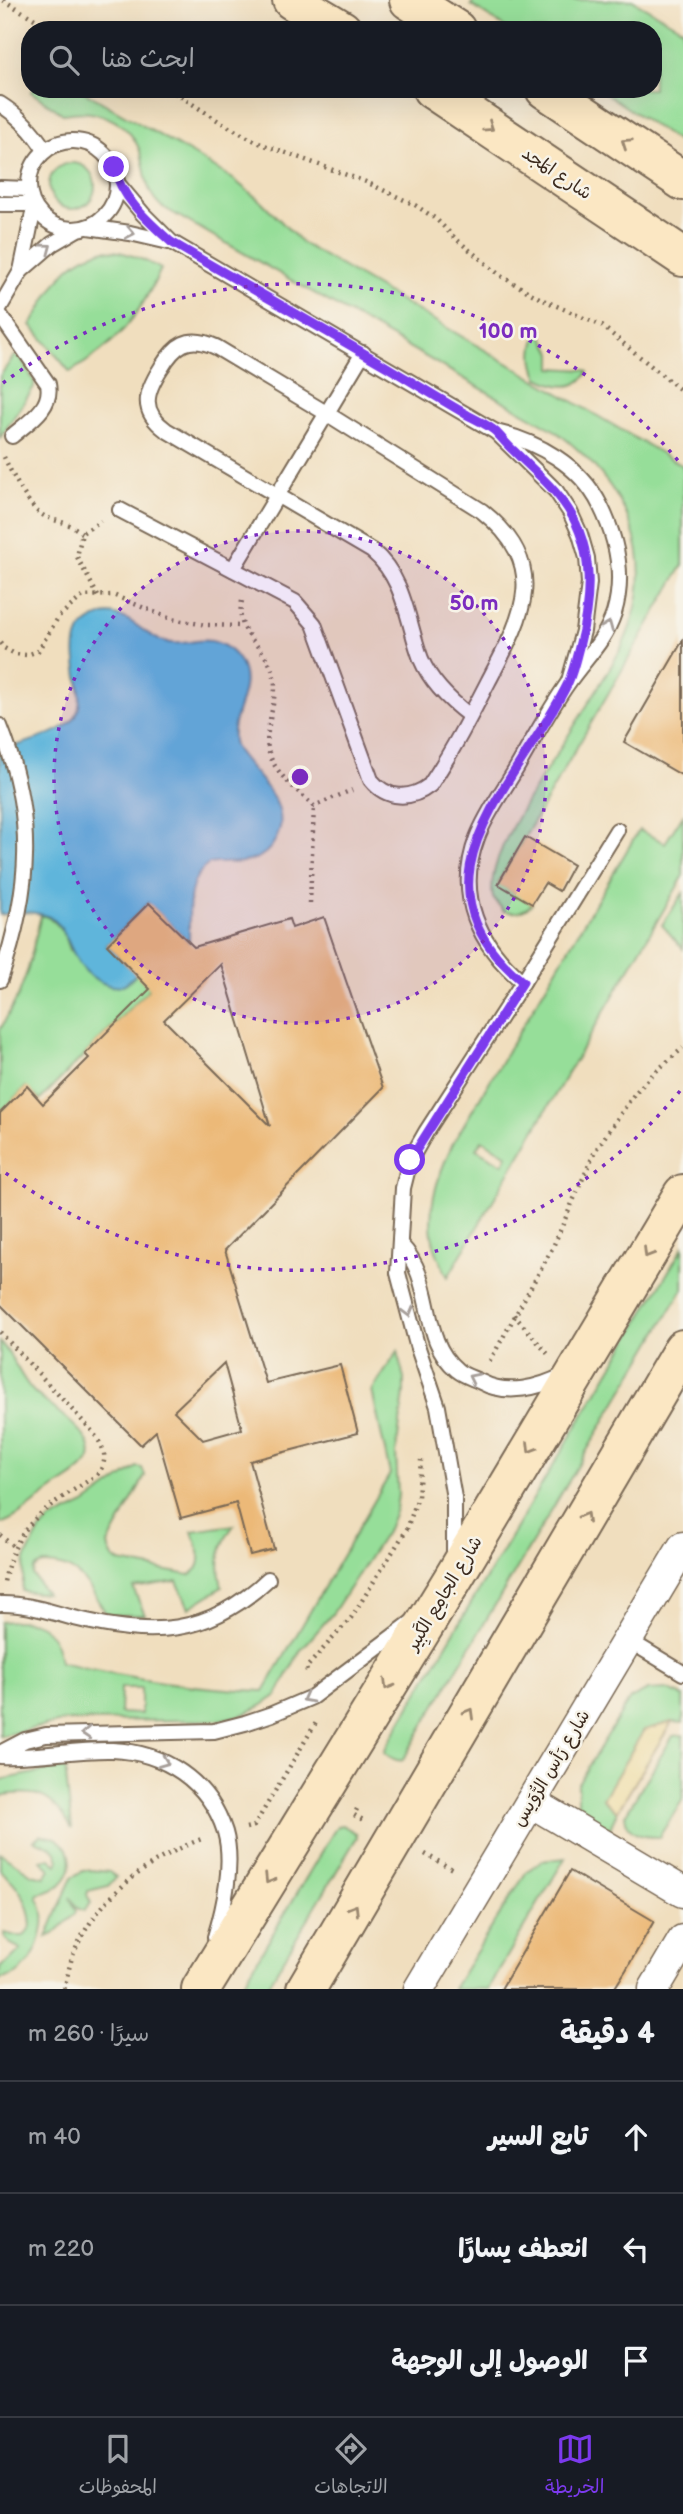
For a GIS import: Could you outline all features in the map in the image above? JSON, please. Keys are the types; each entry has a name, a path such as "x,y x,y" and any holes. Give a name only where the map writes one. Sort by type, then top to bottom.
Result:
{"main road":[{"path":"292,0 327,21"},
{"path":"409,0 442,21"},
{"name":"شارع المَجد","path":"445,98 683,257"},
{"path":"558,98 683,181"},
{"name":"شارع الجامِع الكَبِير","path":"200,1989 446,1591 575,1369 683,1195"},
{"path":"306,1989 330,1973 683,1349"}],"street":[{"name":"شارع رَأس الرُّوَيس","path":"419,1989 683,1547"},
{"path":"531,1802 683,1892"},
{"path":"654,1989 683,1940"}],"lane":[{"path":"0,104 30,128 45,150"},
{"path":"0,307 21,271 52,244 82,228 100,220 110,210 116,197 114,167 105,154 92,144 60,142 45,150 32,167 28,189 33,206 42,218 52,225 82,228 130,233 171,242"},
{"path":"117,183 171,242 496,432 556,491 570,512 587,558 589,583 587,608 569,681"},
{"path":"0,188 28,189"},
{"path":"0,204 33,206"},
{"path":"21,271 33,206"},
{"path":"0,315 48,384 50,391 45,406 12,436"},
{"path":"120,510 295,602 314,624 371,780 385,793 397,796 410,796 421,792 436,775 470,716 521,614 525,595 524,575 510,539 498,524 482,511 327,413 206,343 185,343 176,348 152,382 147,404 157,424 382,559 396,580 430,676 442,691 470,716"},
{"path":"233,569 363,353"},
{"path":"496,432 520,437 562,460 598,500 611,526 618,554 619,582 615,611 604,637 569,681 491,811 477,838 470,867 469,894 475,920 486,944 503,965 523,982"},
{"path":"0,726 19,784 26,832 26,868 14,940 0,980"},
{"path":"0,1754 25,1740 46,1735 214,1731 272,1714 312,1697 446,1591 454,1554 454,1499 438,1407 427,1379 398,1273 401,1207 410,1160 617,830"},
{"path":"401,1245 412,1256 419,1269 439,1346 458,1371 490,1387 529,1388 548,1383 575,1369"},
{"path":"2,1604 24,1606 111,1627 163,1630 211,1618 252,1593 268,1579"},
{"path":"628,1640 683,1673"},
{"path":"0,1754 35,1756 112,1750 148,1756 171,1764 189,1775 206,1795 226,1834 228,1865 226,1895 200,1989"}],"path":[{"path":"3,0 38,21"},
{"path":"183,98 259,143 366,182 415,205 436,219 501,276 550,304 602,326 683,391"},
{"path":"12,436 1,450 17,483 40,514 71,523 82,533"},
{"path":"98,596 77,557 82,533 120,510"},
{"path":"248,577 239,614 242,626 257,644 274,676 275,699 268,739 269,752 284,778 314,806 310,903"},
{"path":"0,643 15,654 27,655 38,651 59,616 83,596 113,595 171,619 205,625 242,626"},
{"path":"314,806 371,780"},
{"path":"481,1382 514,1315 552,1250 595,1151 635,1093 683,1048"},
{"path":"514,1315 575,1369"},
{"path":"0,1332 92,1431 104,1449 105,1459 97,1475 38,1514 22,1532 4,1582 2,1604"},
{"path":"64,1989 72,1958 84,1934 96,1915 134,1875 190,1844 218,1833 226,1834 254,1826 317,1723 306,1668 351,1618 407,1529 421,1479 421,1448"},
{"path":"0,1535 15,1546"}],"green space":[{"path":"474,0 510,0 514,3 514,0 632,0 683,29 683,145 612,98 662,98 662,21 495,21 471,5"},
{"path":"40,98 95,98 233,179 263,203 302,243 683,466 683,565 498,883 532,904 526,909 520,912 504,911 493,898 492,886 497,860 522,809 615,659 635,612 639,581 638,552 630,524 618,498 579,451 554,430 161,206 150,191 139,148 124,127 114,120 90,113 63,114"},
{"path":"72,163 88,170 95,186 88,202 72,209 56,202 49,186 56,170"},
{"path":"106,250 135,256 161,269 135,316 101,351 70,372 31,325 53,288 69,268 91,254"},
{"path":"540,330 552,353 552,368 588,372 578,383 565,386 539,378 533,354"},
{"path":"14,356 21,358 34,381 34,387 0,438 0,376"},
{"path":"683,815 683,877 448,1277 436,1251 431,1224 434,1196 453,1143 639,830 665,843","holes":["482,1140 507,1155 503,1164 476,1149"]},
{"path":"683,893 683,949 662,925"},
{"path":"41,915 60,928 70,950 132,979 136,974 150,988 40,1100 26,1087 0,1113 0,1030 18,996 28,969"},
{"path":"683,1247 683,1289 403,1760 391,1757 384,1752 388,1743"},
{"path":"0,1342 28,1385 81,1433 91,1453 88,1462 75,1475 0,1524"},
{"path":"398,1351 404,1393 396,1453 396,1509 388,1529 333,1613 300,1651 277,1695 242,1715 219,1720 66,1721 0,1736 0,1622 24,1621 42,1626 53,1639 60,1662 161,1682 264,1691 390,1474 372,1391","holes":["121,1688 141,1688 141,1714 120,1713"]},
{"path":"137,1467 142,1468 145,1476 108,1544 111,1555 120,1562 189,1575 199,1567 200,1561 192,1531 234,1525 220,1554 222,1587 189,1608 177,1581 133,1588 145,1615 107,1615 92,1591 73,1571 44,1564 34,1569 33,1575 46,1594 22,1591 25,1559 39,1532 49,1521 85,1504"},
{"path":"666,1689 683,1696 683,1723 672,1722 644,1730 603,1799 617,1812 608,1833 583,1819 578,1805 578,1783 630,1699 648,1690"},
{"path":"683,1735 683,1799 659,1837 636,1834 626,1822 625,1815 673,1736"},
{"path":"65,1767 72,1829 58,1809 43,1797 25,1793 0,1796 0,1780"},
{"path":"342,1825 356,1833 357,1837 266,1989 240,1989 337,1826"},
{"path":"40,1835 56,1838 68,1849 69,1873 60,1885 38,1894 43,1928 31,1959 16,1974 0,1980 0,1966 21,1949 9,1943 5,1933 24,1936 31,1926 22,1895 0,1870 0,1853 32,1874 45,1877 50,1869 41,1861 50,1858 57,1864 59,1860 53,1849 34,1840"},
{"path":"565,1858 488,1989 453,1989 527,1871 542,1861"},
{"path":"90,1870 109,1872 116,1877 108,1886 88,1891 91,1903 84,1911 77,1908 70,1897 75,1914 54,1934 47,1937 72,1877"}],"sand":[{"path":"672,1722 617,1812 603,1799 644,1730"}],"water":[{"path":"108,614 125,618 165,642 211,641 224,646 236,656 245,681 234,724 234,746 268,789 280,813 276,839 266,852 252,860 209,864 195,879 190,899 189,942 148,903 107,945 136,974 125,984 117,986 103,983 83,968 62,930 49,917 31,912 0,915 0,751 51,733 75,717 80,690 76,645 80,632 90,621"}],"building":[{"path":"683,640 683,776 624,742"},
{"path":"525,837 573,865 559,891 545,883 532,904 498,884"},
{"path":"149,903 194,947 289,919 292,928 324,917 383,1088 225,1250 266,1383 340,1365 358,1433 250,1461 274,1549 250,1555 236,1503 181,1518 156,1431 141,1445 0,1304 0,1113 27,1086 43,1104 89,1058 85,1054 150,989 107,945","holes":["221,964 270,1126 164,1020","224,1363 242,1429 203,1440 174,1411"]},
{"path":"570,1871 654,1921 626,1970 614,1989 501,1989"}],"route":[{"path":"114,167 117,183 129,199 171,242 496,432 556,491 580,534 587,558 589,583 583,631 569,681 491,811 477,838 470,867 469,894 475,920 486,944 503,965 523,982 410,1160"}]}
